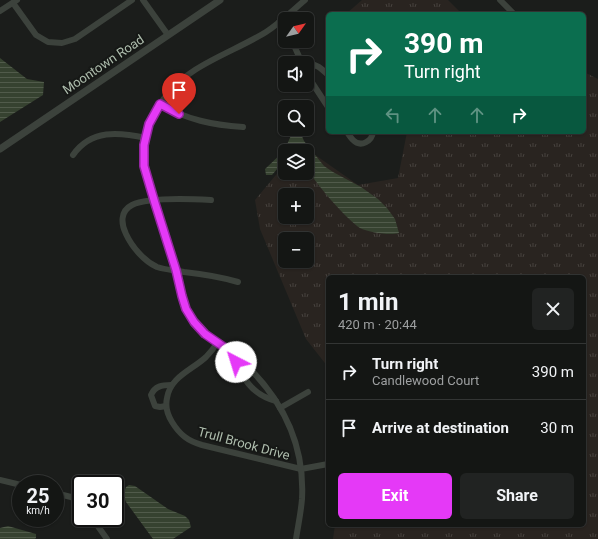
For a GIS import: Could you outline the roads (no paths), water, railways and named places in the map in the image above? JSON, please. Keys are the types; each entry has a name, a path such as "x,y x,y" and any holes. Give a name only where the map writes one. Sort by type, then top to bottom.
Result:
{"street":[{"path":"0,11 15,1 36,35 48,42 62,43 75,39 132,0"},
{"path":"143,0 168,35"},
{"name":"Moontown Road","path":"0,149 220,0"},
{"path":"291,12 305,0"},
{"path":"500,0 512,12"},
{"path":"278,23 265,32 190,73 176,84 160,104 152,118 146,138 144,166 189,316 199,329 234,354 258,376 276,401 294,438 300,469 302,499 296,539"},
{"path":"314,65 326,73"},
{"path":"314,85 326,103"},
{"path":"160,104 197,121 226,126 243,127"},
{"path":"73,155 81,145 96,137 118,133 146,138"},
{"path":"348,134 353,140 360,143 369,141 373,134"},
{"path":"211,200 154,200 138,203 128,208 123,216 123,228 134,247 147,261 157,267 224,278 238,282"},
{"path":"171,385 158,386 154,389 151,395 155,406 166,406 171,385 180,376 205,358 217,343"},
{"path":"234,354 239,370 252,387 265,398 276,401"},
{"path":"280,408 308,392"},
{"name":"Trull Brook Drive","path":"166,406 170,418 182,436 193,442 300,469"},
{"path":"300,469 326,464"},
{"path":"0,480 12,483"},
{"path":"98,527 107,539"}]}
